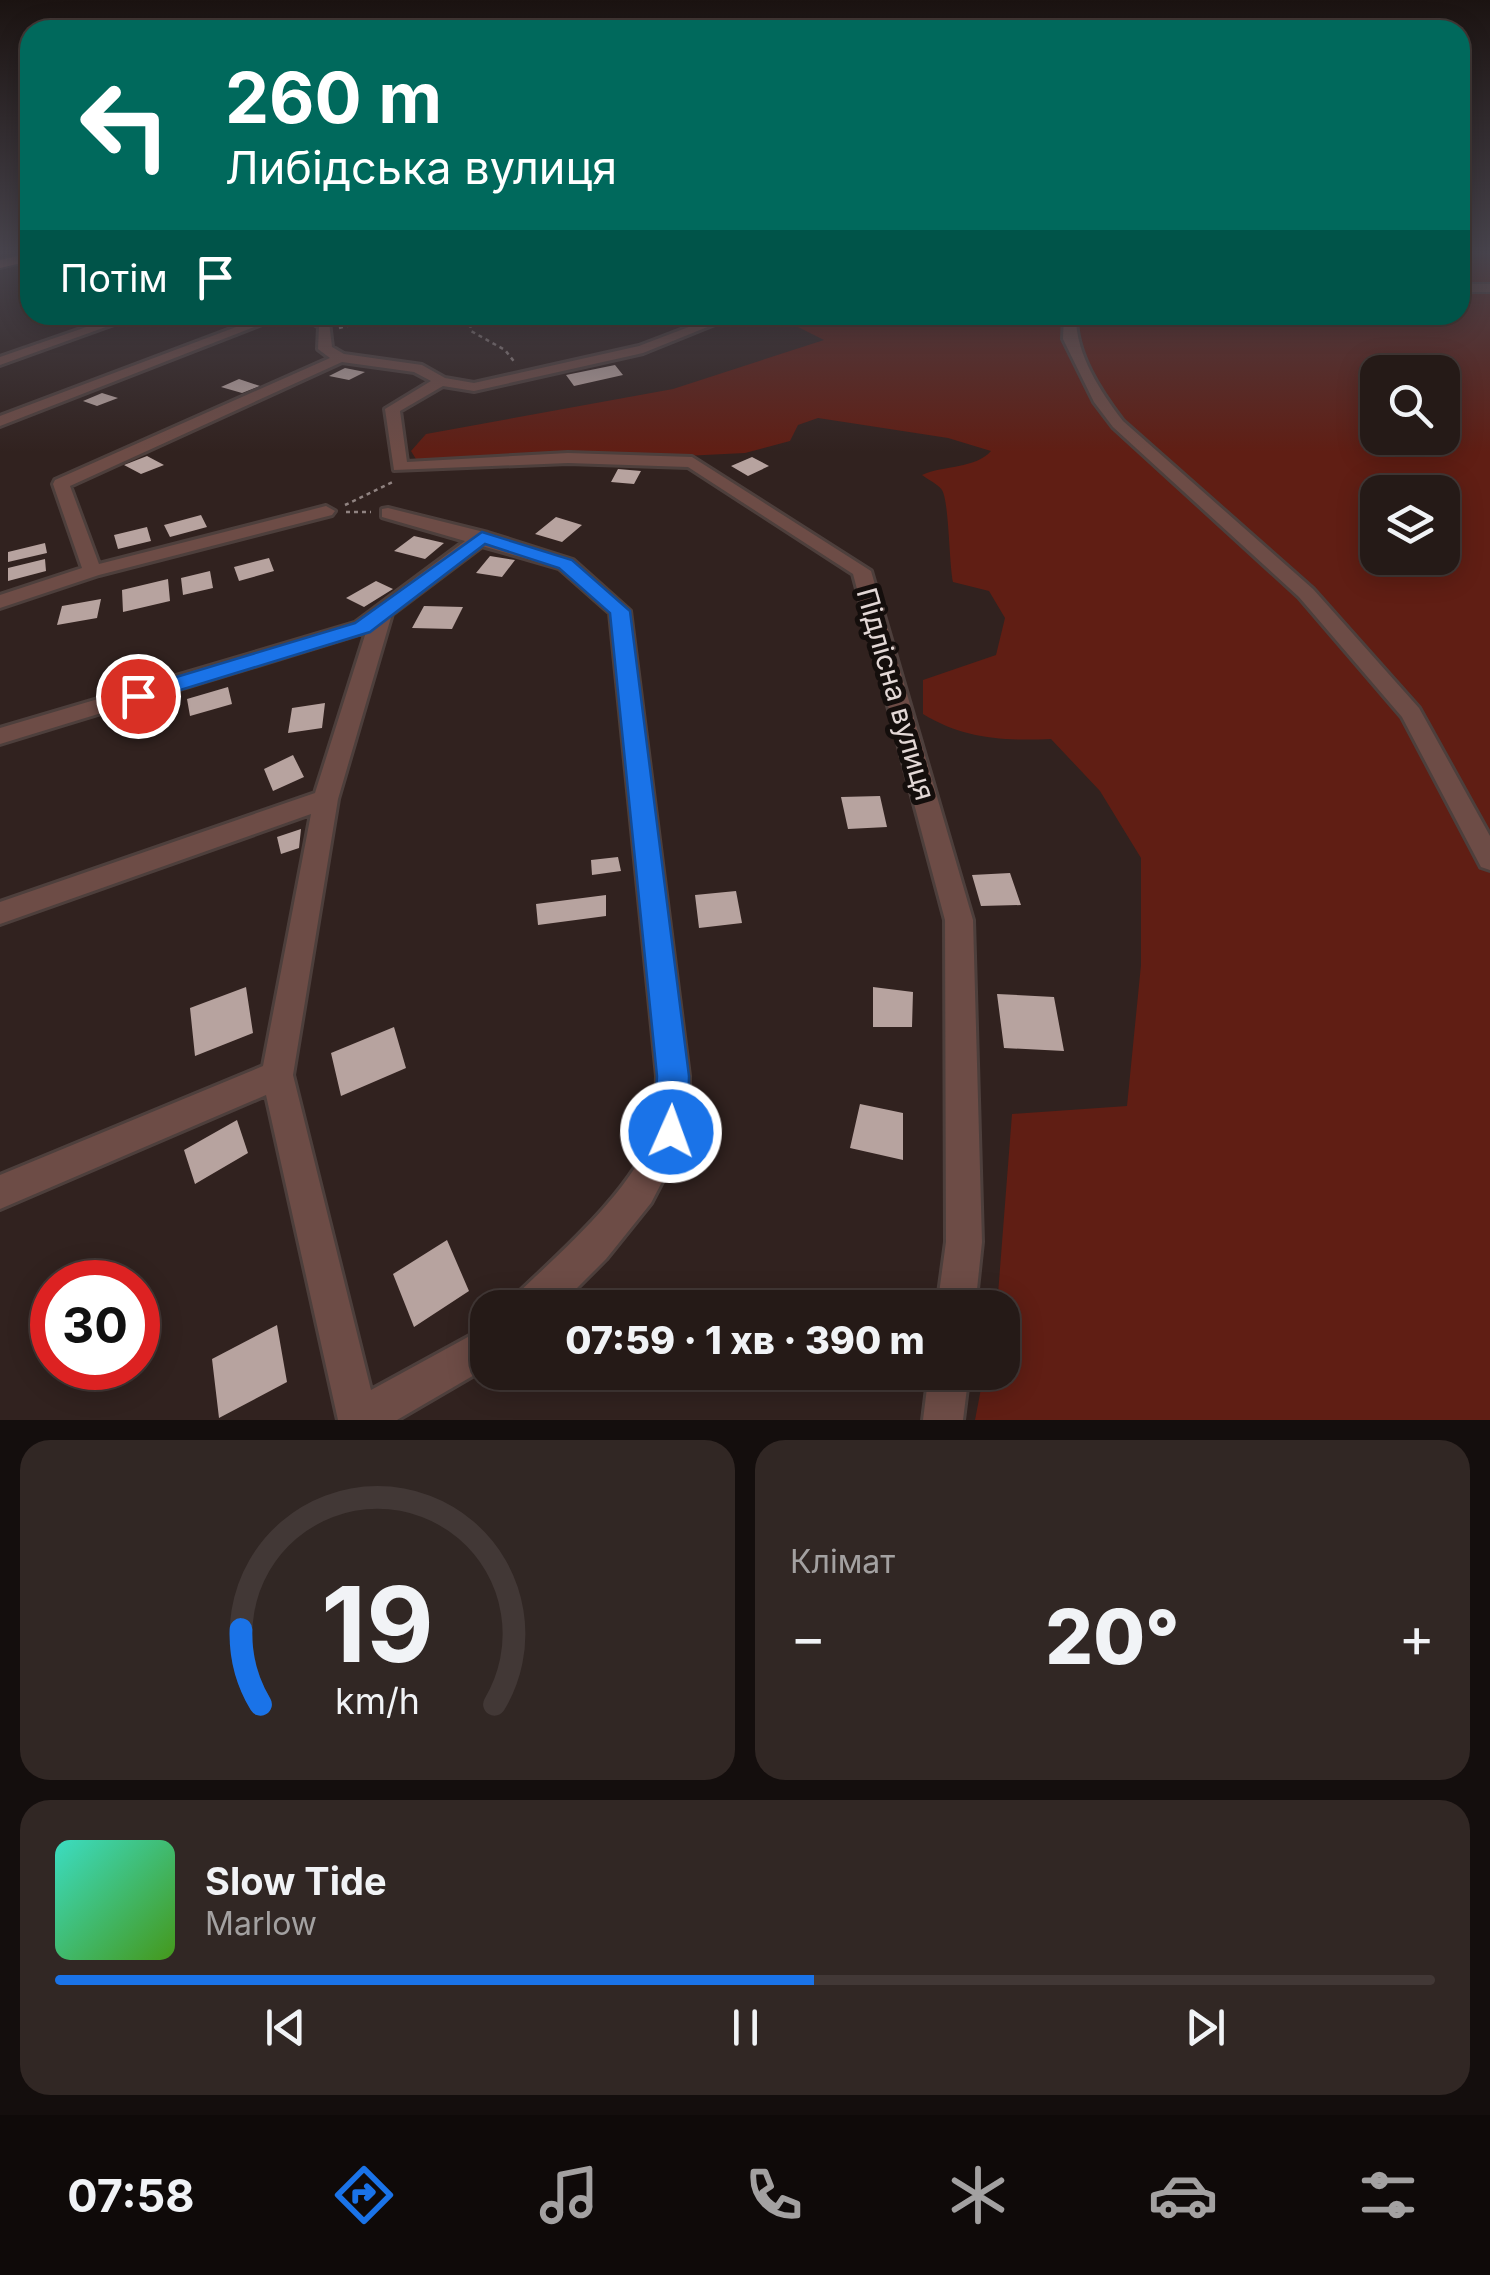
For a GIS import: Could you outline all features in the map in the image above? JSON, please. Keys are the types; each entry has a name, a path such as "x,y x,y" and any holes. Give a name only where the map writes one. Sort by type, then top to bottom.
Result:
{"street":[{"path":"0,361 104,325"},
{"path":"0,422 253,325"},
{"path":"320,325 324,328 325,349 340,358 417,368 441,380 474,387 643,349 704,325"},
{"path":"1070,325 1069,339 1118,424 1306,593 1411,713 1490,860"},
{"path":"92,571 60,484 340,358"},
{"path":"400,467 392,409 441,380"},
{"name":"Підлісна вулиця","path":"400,467 568,458 692,462 862,571 959,920 964,1242 958,1290"},
{"path":"0,602 92,571 326,511"},
{"path":"388,513 566,564 620,611 673,1076 671,1132 639,1190 594,1246 548,1290"},
{"path":"0,736 362,628 482,537"},
{"path":"382,614 326,800 277,1075 358,1420 470,1355"},
{"path":"0,913 326,800"},
{"path":"0,1192 277,1075"},
{"path":"943,1420 947,1390"}],"path":[{"path":"324,328 350,325"},
{"path":"470,325 471,331 504,350 518,366 517,378"},
{"path":"326,511 390,486 402,474 400,467"},
{"path":"326,511 388,513"}],"shaded area":[{"path":"1470,319 1490,319 1490,1420 975,1420 981,1390 1020,1390 1020,1290 998,1290 1012,1114 1127,1106 1141,965 1141,858 1100,791 1051,739 984,737 954,729 923,714 923,680 996,655 1005,618 989,591 953,582 944,496 940,488 922,475 977,461 991,451 948,438 818,418 798,425 790,441 745,453 422,469 411,451 426,434 673,389 824,340 794,325 1470,325"}],"building":[{"path":"615,365 623,375 574,386 566,375"},
{"path":"345,368 365,372 349,380 329,376"},
{"path":"239,379 260,386 242,393 221,387"},
{"path":"102,393 118,398 97,406 83,401"},
{"path":"147,456 164,465 141,474 124,465"},
{"path":"752,457 769,466 748,476 731,466"},
{"path":"618,469 641,471 634,484 611,482"},
{"path":"201,515 207,527 170,537 164,525"},
{"path":"556,517 582,525 562,542 535,534"},
{"path":"147,527 151,541 118,549 114,535"},
{"path":"414,536 444,543 425,559 394,551"},
{"path":"45,543 47,553 8,562 8,552"},
{"path":"490,556 515,560 502,577 476,573"},
{"path":"269,558 274,571 239,581 234,567"},
{"path":"45,559 46,571 8,581 8,568"},
{"path":"210,571 213,588 183,595 181,578"},
{"path":"168,579 170,601 123,612 122,590"},
{"path":"376,581 393,589 364,607 346,598"},
{"path":"101,599 97,618 57,625 62,606"},
{"path":"424,606 463,607 452,629 412,628"},
{"path":"228,687 232,704 190,716 187,699"},
{"path":"325,703 322,728 288,733 292,708"},
{"path":"293,755 304,777 273,791 264,769"},
{"path":"880,796 887,827 848,829 841,797"},
{"path":"301,829 299,848 281,854 277,837"},
{"path":"618,857 621,871 592,875 591,860"},
{"path":"1010,873 1021,905 981,906 972,875"},
{"path":"736,891 742,923 699,928 695,895"},
{"path":"606,895 606,916 538,925 536,904"},
{"path":"246,987 253,1033 195,1056 190,1008"},
{"path":"873,987 913,992 912,1027 873,1027"},
{"path":"997,994 1054,997 1064,1051 1004,1048"},
{"path":"394,1027 406,1068 341,1096 331,1053"},
{"path":"860,1104 903,1113 903,1160 850,1148"},
{"path":"237,1120 248,1153 195,1184 184,1150"},
{"path":"447,1240 469,1291 414,1327 393,1274"},
{"path":"277,1325 287,1382 219,1418 212,1359"}],"route":[{"path":"138,696 362,628 482,537 566,564 620,611 673,1076 671,1132"}]}
